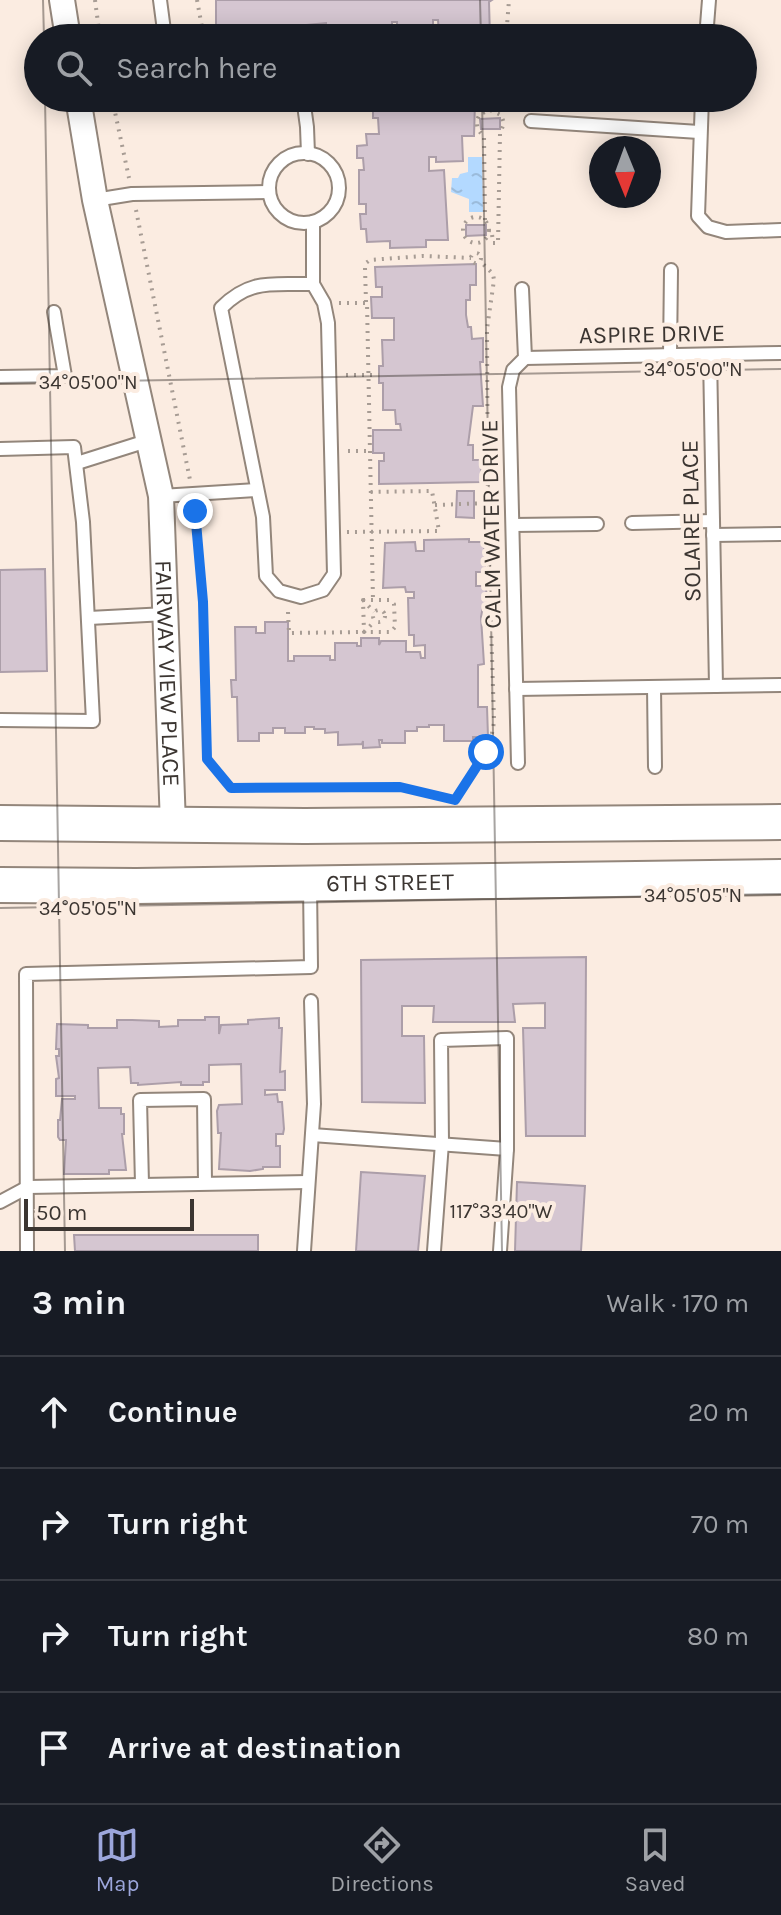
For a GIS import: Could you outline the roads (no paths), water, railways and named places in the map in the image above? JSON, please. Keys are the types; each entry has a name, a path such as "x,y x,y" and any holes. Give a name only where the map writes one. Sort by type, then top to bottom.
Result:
{"main road":[{"path":"0,823 320,826 781,822"},
{"name":"6TH STREET","path":"0,885 781,877"}],"street":[{"path":"62,0 66,24"},
{"name":"FAIRWAY VIEW PLACE","path":"80,112 95,200 161,496 173,825"}],"lane":[{"path":"160,0 163,24"},
{"path":"707,24 709,0"},
{"path":"305,112 308,154"},
{"path":"701,112 698,216 708,227 726,232 781,230"},
{"path":"531,121 699,132"},
{"path":"308,154 331,165 339,187 332,210 313,222 290,221 273,206 269,192 272,173 287,157 308,154"},
{"path":"95,200 132,194 269,192"},
{"path":"313,222 313,284 324,303 328,323 334,574 323,590 301,597 279,591 266,576 263,517 221,308 235,294 254,285 313,284"},
{"path":"670,355 671,270"},
{"name":"CALM WATER DRIVE","path":"518,763 509,387 513,370 525,358 522,289"},
{"path":"0,377 65,376 54,312"},
{"name":"ASPIRE DRIVE","path":"525,358 781,353"},
{"name":"SOLAIRE PLACE","path":"710,355 716,686"},
{"path":"77,463 150,440"},
{"path":"0,449 74,447 89,618 93,721 0,720"},
{"path":"161,496 257,490"},
{"path":"632,523 781,534"},
{"path":"513,525 597,524"},
{"path":"89,618 166,614"},
{"path":"516,689 781,685"},
{"path":"654,687 655,767"},
{"path":"27,1251 26,974 311,967 310,883"},
{"path":"304,1251 314,1104 311,1001"},
{"path":"434,1251 442,1143 441,1040 507,1038 507,1149 500,1251"},
{"path":"142,1184 140,1100 204,1099 205,1183"},
{"path":"312,1135 507,1149"},
{"path":"0,1202 28,1187 308,1182"}],"water":[{"path":"468,157 482,157 483,212 469,212 469,199 451,192 452,178 468,172"}]}
